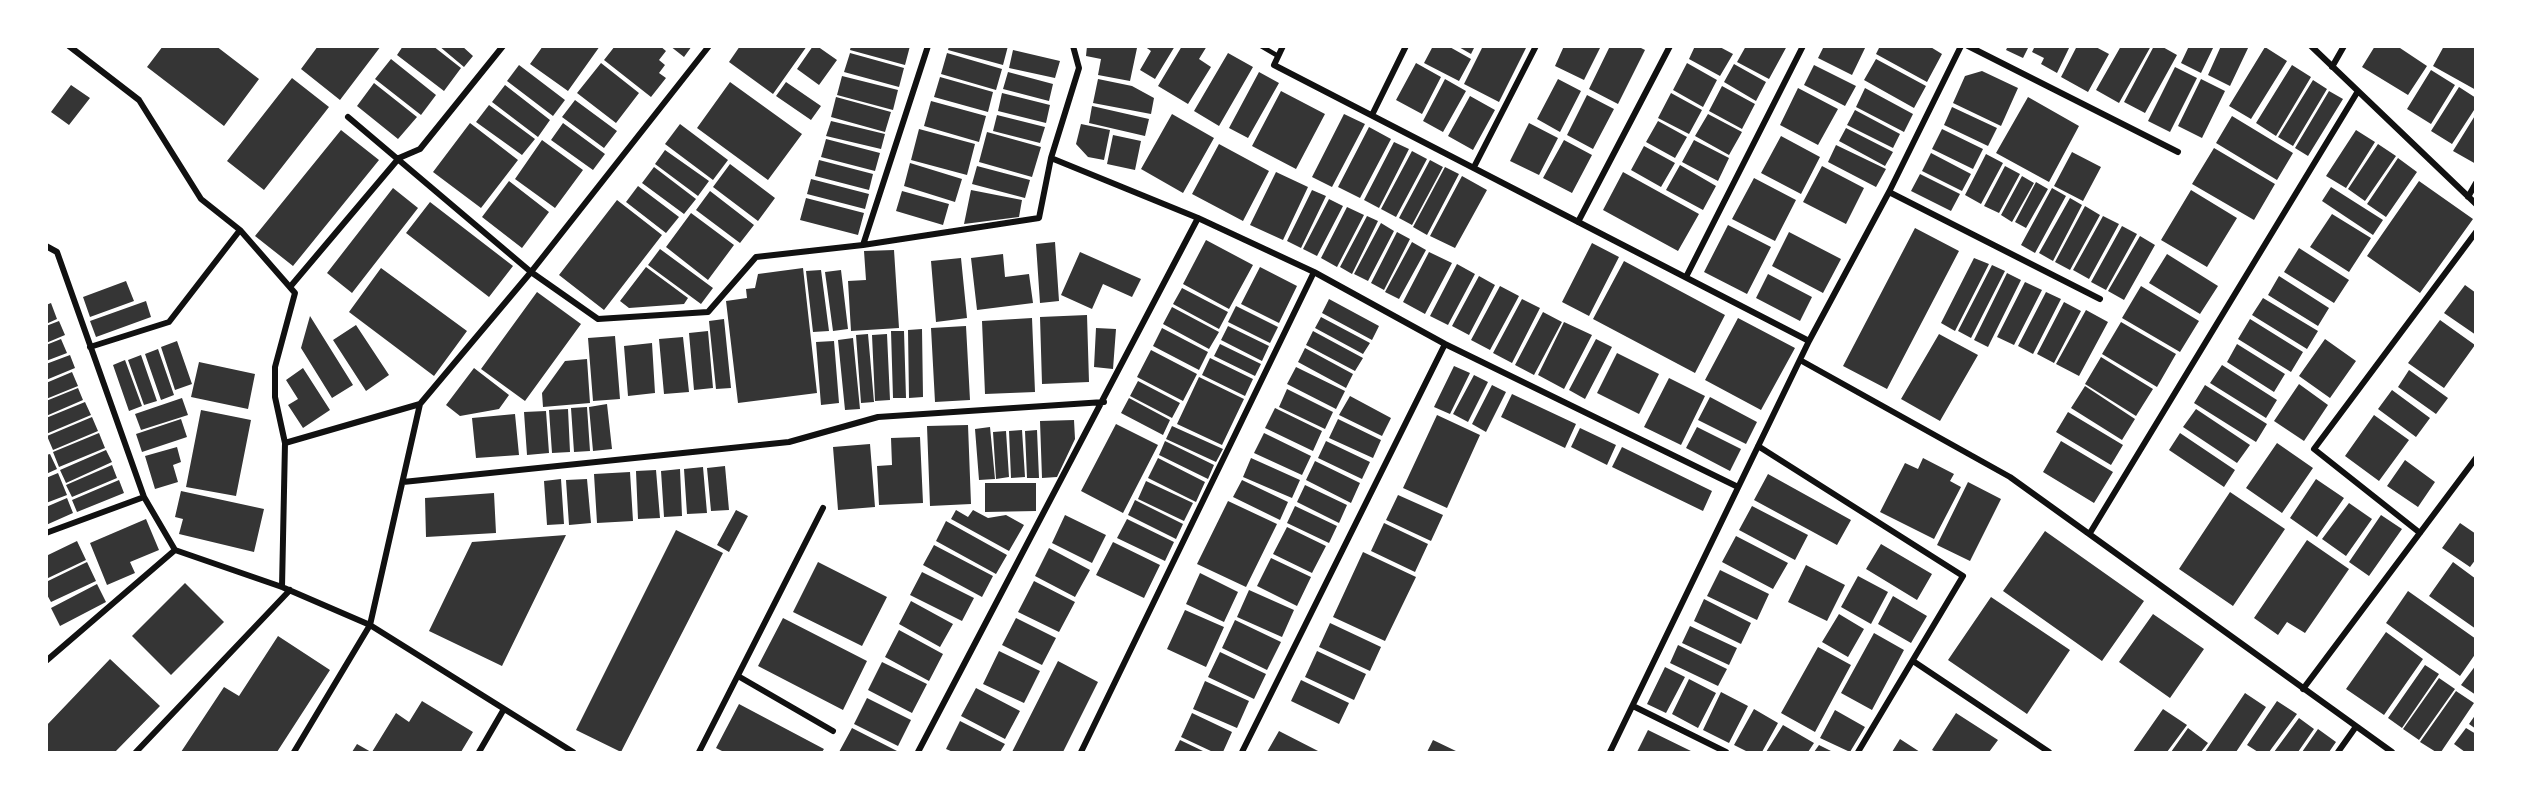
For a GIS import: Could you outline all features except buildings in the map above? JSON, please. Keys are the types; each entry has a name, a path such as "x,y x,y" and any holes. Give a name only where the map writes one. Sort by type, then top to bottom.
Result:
{"street":[{"path":"69,46 139,100 201,199 240,230 295,293 274,367 274,397 285,443 282,587"},
{"path":"290,287 399,158 420,149 503,46"},
{"path":"294,753 369,625 420,404 531,272 709,46"},
{"path":"864,245 928,46"},
{"path":"348,117 531,272 598,319 708,312 756,257 864,245 1039,218 1051,158 1079,68 1073,46"},
{"path":"1283,46 1274,64 1809,341"},
{"path":"1372,115 1406,46"},
{"path":"1474,167 1536,46"},
{"path":"1578,222 1670,46"},
{"path":"1686,277 1803,46"},
{"path":"1610,753 1809,341 1889,192 1961,46"},
{"path":"1968,46 2178,152"},
{"path":"2311,46 2475,204"},
{"path":"2332,67 2344,46"},
{"path":"2090,532 2358,91"},
{"path":"1051,158 1198,218 1314,272 1445,344 1738,487"},
{"path":"2468,197 2475,183"},
{"path":"1889,192 2100,299"},
{"path":"918,753 1104,402 1198,218"},
{"path":"90,347 169,322 240,230"},
{"path":"2420,532 2314,449 2475,232"},
{"path":"46,246 57,252 144,497 175,550 290,590 369,625 573,753"},
{"path":"1081,753 1314,272"},
{"path":"1242,753 1445,344"},
{"path":"1800,360 2010,477 2090,532 2392,753"},
{"path":"403,482 789,442 878,417 1104,402"},
{"path":"285,443 420,404"},
{"path":"1758,446 1963,576 1858,753"},
{"path":"2303,689 2475,458"},
{"path":"46,533 144,497"},
{"path":"699,753 823,508"},
{"path":"46,660 175,550"},
{"path":"136,753 290,590"},
{"path":"1913,661 2049,753"},
{"path":"738,676 833,731"},
{"path":"1633,706 1726,753"},
{"path":"479,753 504,710"},
{"path":"2338,753 2355,728"}],"lane":[{"path":"1261,46 1278,56"}]}
